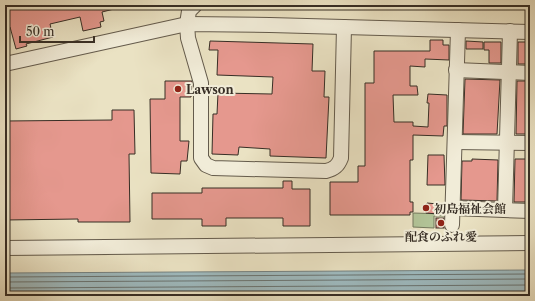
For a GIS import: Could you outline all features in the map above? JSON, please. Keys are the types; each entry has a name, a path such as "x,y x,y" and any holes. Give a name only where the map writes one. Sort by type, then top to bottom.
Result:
{"street":[{"path":"195,5 189,11 186,24 188,38 201,83 201,158 206,165 213,168 319,171 334,169 340,158 344,27"},
{"path":"5,64 186,24 530,32"},
{"path":"452,225 458,30"},
{"path":"505,210 510,31"},
{"path":"456,70 530,73"},
{"path":"455,142 530,143"},
{"path":"453,208 530,210"},
{"path":"5,248 530,243"}],"green space":[{"path":"413,213 445,214 445,216 434,216 434,228 413,227"}],"water":[{"path":"530,270 530,296 5,296 5,273"}],"building":[{"path":"5,5 118,5 118,8 102,12 104,21 100,22 101,27 83,31 80,17 50,24 53,37 26,44 27,46 16,49 10,27 5,28"},
{"path":"430,40 443,40 443,45 449,45 449,60 425,59 425,67 410,66 410,86 417,86 418,95 393,95 394,122 413,122 413,126 428,127 428,94 447,95 447,126 444,126 443,136 413,135 413,160 410,160 410,202 413,202 413,212 410,212 410,215 330,215 330,182 358,182 358,166 365,166 365,83 374,83 374,51 430,51"},
{"path":"210,41 313,44 312,71 325,71 324,97 329,97 326,158 270,156 270,149 239,147 238,155 212,154 213,114 217,114 218,93 272,94 273,77 217,75 218,50 209,50"},
{"path":"466,41 483,42 483,49 466,49"},
{"path":"484,42 501,42 501,63 489,63 489,50 484,50"},
{"path":"518,42 530,42 530,64 518,64"},
{"path":"465,79 500,80 497,134 463,134"},
{"path":"165,81 192,81 191,97 180,97 180,141 189,141 187,161 181,161 180,174 151,173 150,99 165,99"},
{"path":"517,81 530,81 530,134 516,134"},
{"path":"112,110 134,110 135,154 129,154 130,222 78,222 78,219 5,220 5,121 112,120"},
{"path":"428,155 444,155 445,185 427,185"},
{"path":"472,159 498,160 497,201 461,200 462,161 472,161"},
{"path":"515,159 528,159 528,170 530,170 530,202 514,202"},
{"path":"283,181 292,181 292,189 310,189 310,226 283,226 283,218 226,218 226,226 202,226 202,219 152,219 152,193 202,193 202,188 283,188"},
{"path":"427,203 438,204 438,214 426,213"},
{"name":"配食のふれ愛","path":"436,218 444,218 444,228 436,228"}],"place":[{"name":"Lawson","path":"178,89"},
{"name":"初島福祉会館","path":"426,208"},
{"name":"配食のふれ愛","path":"441,223"}]}
